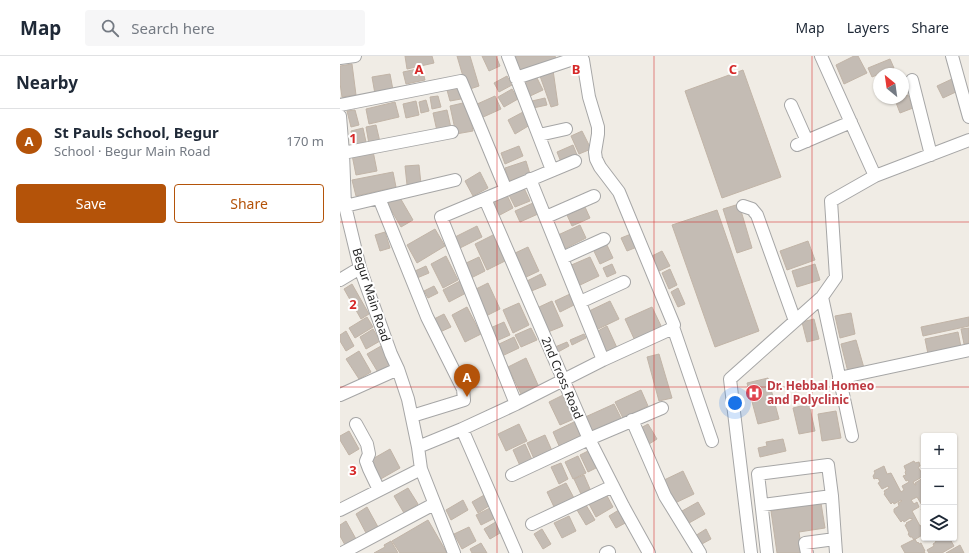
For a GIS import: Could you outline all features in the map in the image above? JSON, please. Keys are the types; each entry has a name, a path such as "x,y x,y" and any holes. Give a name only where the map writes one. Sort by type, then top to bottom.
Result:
{"street":[{"path":"340,58 356,56"},
{"path":"508,56 552,170"},
{"path":"821,56 875,176"},
{"path":"952,56 969,117"},
{"path":"516,78 579,57 582,58 589,97 598,127 595,152 596,159 600,167 619,192 674,324 673,327 712,441"},
{"path":"912,80 931,155"},
{"path":"340,105 461,81 506,190"},
{"path":"791,105 802,143 851,122"},
{"name":"Begur Main Road","path":"340,116 344,152 342,184 345,206 360,268 408,400 421,468 454,553"},
{"path":"539,136 566,129"},
{"path":"344,152 452,132"},
{"path":"751,553 730,379 822,297 836,277 831,201 875,176 969,140"},
{"path":"516,404 441,217 575,161"},
{"path":"530,179 603,360"},
{"path":"345,206 455,180"},
{"path":"546,217 594,196"},
{"path":"379,198 427,317 463,389 464,400 412,416"},
{"name":"2nd Cross Road","path":"485,199 589,439 649,553"},
{"path":"743,206 752,209 757,215 795,321"},
{"path":"562,258 604,239"},
{"path":"340,280 360,268"},
{"path":"580,302 624,282"},
{"path":"822,297 852,436"},
{"path":"418,447 516,404 673,327"},
{"path":"839,378 969,350"},
{"path":"340,395 398,369"},
{"path":"512,475 589,439 662,408"},
{"path":"632,420 665,496 700,553"},
{"path":"356,424 367,444 369,454 366,461 379,490"},
{"path":"462,429 516,553"},
{"path":"767,553 758,474 828,465 836,553"},
{"path":"340,510 421,468"},
{"path":"532,524 613,486"},
{"path":"762,505 832,496"},
{"path":"342,553 434,504"},
{"path":"807,553 805,543 835,539"}],"building":[{"path":"405,56 432,56 434,63 407,69"},
{"path":"457,56 470,56 479,86 467,90"},
{"path":"482,56 496,56 500,66 489,71"},
{"path":"512,56 555,56 556,59 519,74"},
{"path":"854,56 858,56 867,73 844,84 836,65"},
{"path":"890,59 894,68 873,68 872,77 868,68"},
{"path":"352,64 356,95 342,97 340,66"},
{"path":"422,68 425,80 406,84 403,72"},
{"path":"553,70 558,105 551,107 540,76"},
{"path":"743,70 781,177 722,198 685,91"},
{"path":"390,74 393,90 375,94 372,77"},
{"path":"507,76 512,85 499,92 494,83"},
{"path":"536,76 543,90 528,97 522,83"},
{"path":"952,79 958,91 943,98 937,86"},
{"path":"459,87 461,99 450,101 447,90"},
{"path":"512,89 518,99 504,107 498,97"},
{"path":"438,96 441,107 432,109 430,97"},
{"path":"495,96 501,109 481,118 475,105"},
{"path":"545,98 547,105 533,108 532,101"},
{"path":"909,98 913,108 900,113 897,104 909,104"},
{"path":"426,100 429,111 421,113 419,102"},
{"path":"416,101 419,115 406,118 403,104"},
{"path":"395,102 399,117 369,124 366,109"},
{"path":"467,102 473,131 456,134 450,106"},
{"path":"355,110 359,125 351,127 347,111"},
{"path":"447,110 451,128 437,131 433,113"},
{"path":"523,112 530,125 515,134 508,120"},
{"path":"376,125 380,142 369,144 366,127"},
{"path":"363,128 366,142 354,145 351,131"},
{"path":"582,131 591,149 579,154 571,136"},
{"path":"573,145 577,155 561,162 557,152"},
{"path":"519,146 523,156 505,164 501,153"},
{"path":"373,151 377,171 356,175 352,155"},
{"path":"526,161 530,174 509,181 505,168"},
{"path":"419,165 421,184 407,185 405,166"},
{"path":"393,172 396,187 356,196 352,180"},
{"path":"480,172 488,188 473,196 465,181"},
{"path":"524,188 530,201 515,207 509,195"},
{"path":"507,195 513,208 498,216 491,202"},
{"path":"399,196 413,220 401,227 387,203"},
{"path":"533,203 538,214 520,222 515,211"},
{"path":"739,204 752,248 737,253 723,209"},
{"path":"585,207 590,218 572,226 567,215"},
{"path":"717,210 759,331 715,347 672,225"},
{"path":"580,225 586,238 564,249 558,235"},
{"path":"477,226 482,237 460,248 455,237"},
{"path":"435,229 445,246 417,263 407,245"},
{"path":"385,232 390,248 380,251 375,235"},
{"path":"631,234 637,247 627,251 621,238"},
{"path":"493,235 505,261 487,270 475,244"},
{"path":"808,241 815,260 787,270 780,251"},
{"path":"606,243 613,258 600,264 593,249"},
{"path":"528,247 539,271 524,278 513,254"},
{"path":"662,251 670,266 659,271 652,256"},
{"path":"446,256 458,280 443,288 431,264"},
{"path":"479,257 485,271 471,278 464,264"},
{"path":"590,257 599,276 578,286 569,266"},
{"path":"612,264 616,273 607,277 603,268"},
{"path":"815,264 820,280 797,287 792,271"},
{"path":"426,266 429,273 417,278 415,271"},
{"path":"670,269 677,285 669,289 662,273"},
{"path":"541,274 546,285 529,292 525,282"},
{"path":"460,281 466,293 449,302 443,290"},
{"path":"488,283 500,309 486,316 474,290"},
{"path":"352,284 369,314 361,319 344,289"},
{"path":"434,286 438,293 428,298 424,291"},
{"path":"678,288 685,304 678,307 671,292"},
{"path":"570,294 576,304 560,312 555,301"},
{"path":"552,301 563,326 548,332 537,308"},
{"path":"610,301 619,319 596,330 587,312"},
{"path":"519,303 529,325 513,333 503,310"},
{"path":"467,307 481,334 465,342 452,315"},
{"path":"652,307 663,330 636,343 625,319"},
{"path":"851,313 855,334 840,338 835,316"},
{"path":"444,314 451,327 440,332 434,319"},
{"path":"367,317 373,327 355,338 349,328"},
{"path":"969,317 969,326 923,336 921,327"},
{"path":"814,319 819,339 807,342 802,322"},
{"path":"504,322 510,335 494,342 488,329"},
{"path":"607,326 618,350 607,355 596,332"},
{"path":"531,328 537,340 521,347 515,335"},
{"path":"969,328 969,343 964,344 961,329"},
{"path":"373,329 380,341 366,349 360,337"},
{"path":"346,331 354,346 346,351 340,341 340,335"},
{"path":"958,332 961,347 928,354 925,339"},
{"path":"584,334 586,338 572,345 570,340"},
{"path":"514,337 519,348 502,356 497,345"},
{"path":"856,340 864,368 848,372 841,344"},
{"path":"567,342 569,346 558,352 555,347"},
{"path":"381,346 392,366 379,374 367,354"},
{"path":"359,351 371,372 359,379 346,359"},
{"path":"659,354 672,398 659,401 647,357"},
{"path":"526,358 538,385 521,394 508,367"},
{"path":"768,378 779,419 758,424 747,383"},
{"path":"641,390 648,406 623,418 615,402"},
{"path":"563,395 574,419 560,425 549,402"},
{"path":"614,404 622,420 591,435 583,418"},
{"path":"809,404 815,431 799,434 793,408"},
{"path":"836,411 841,438 822,441 818,414"},
{"path":"574,422 581,437 560,448 553,432"},
{"path":"519,424 527,441 506,451 498,434"},
{"path":"648,424 657,439 646,446 637,430"},
{"path":"349,431 359,449 349,455 340,440 340,436"},
{"path":"545,435 553,453 535,461 527,443"},
{"path":"783,439 786,451 760,457 758,448 767,446 766,442"},
{"path":"525,444 533,462 521,468 513,450"},
{"path":"390,449 400,468 379,480 369,461"},
{"path":"590,450 598,467 588,472 580,455"},
{"path":"578,456 586,473 573,479 565,462"},
{"path":"914,461 915,463 919,462 920,466 918,467 921,472 921,478 913,482 916,485 915,483 921,479 921,504 917,497 911,500 914,504 917,502 919,507 912,511 921,526 921,536 914,540 908,534 909,533 905,525 912,520 912,518 901,522 894,512 894,509 899,506 898,503 902,501 901,500 894,504 893,502 891,504 884,494 884,491 889,488 888,486 882,489 878,483 880,482 878,478 874,479 873,476 875,473 874,471 884,466 887,474 891,473 901,492 904,490 902,486 909,482 908,480 906,481 903,476 906,475 904,466"},
{"path":"561,463 568,479 559,484 551,467"},
{"path":"683,471 694,494 673,504 662,481"},
{"path":"584,475 590,489 581,494 574,479"},
{"path":"566,483 575,500 555,509 547,492"},
{"path":"408,488 418,504 404,513 394,496"},
{"path":"486,494 492,504 478,513 472,502"},
{"path":"606,494 613,507 596,517 589,504"},
{"path":"463,500 468,510 451,520 446,510"},
{"path":"698,502 705,514 689,523 682,511"},
{"path":"821,503 825,528 799,532 802,553 777,553 771,511"},
{"path":"586,505 595,520 586,525 577,510"},
{"path":"367,507 378,527 366,533 356,514"},
{"path":"492,507 497,517 481,525 476,515"},
{"path":"622,508 629,521 616,528 609,516"},
{"path":"569,516 576,531 562,538 554,523"},
{"path":"428,520 447,553 400,553 392,541"},
{"path":"499,520 505,530 490,539 484,529"},
{"path":"346,521 356,539 345,545 340,536 340,525"},
{"path":"469,527 476,541 462,549 454,534"},
{"path":"542,529 551,544 543,549 534,534"},
{"path":"706,529 711,539 700,545 695,536"},
{"path":"915,539 917,543 921,543 925,553 905,553 901,546"},
{"path":"391,541 398,553 374,553 385,547 384,545"},
{"path":"951,541 954,546 942,553 929,553 927,550 934,546 933,544 936,542"},
{"path":"481,543 487,553 472,553 470,549"},
{"path":"960,545 964,553 946,553"}],"place":[{"name":"Dr. Hebbal Homeo and Polyclinic","path":"754,393"},
{"name":"St Pauls School, Begur","path":"467,397"}]}
